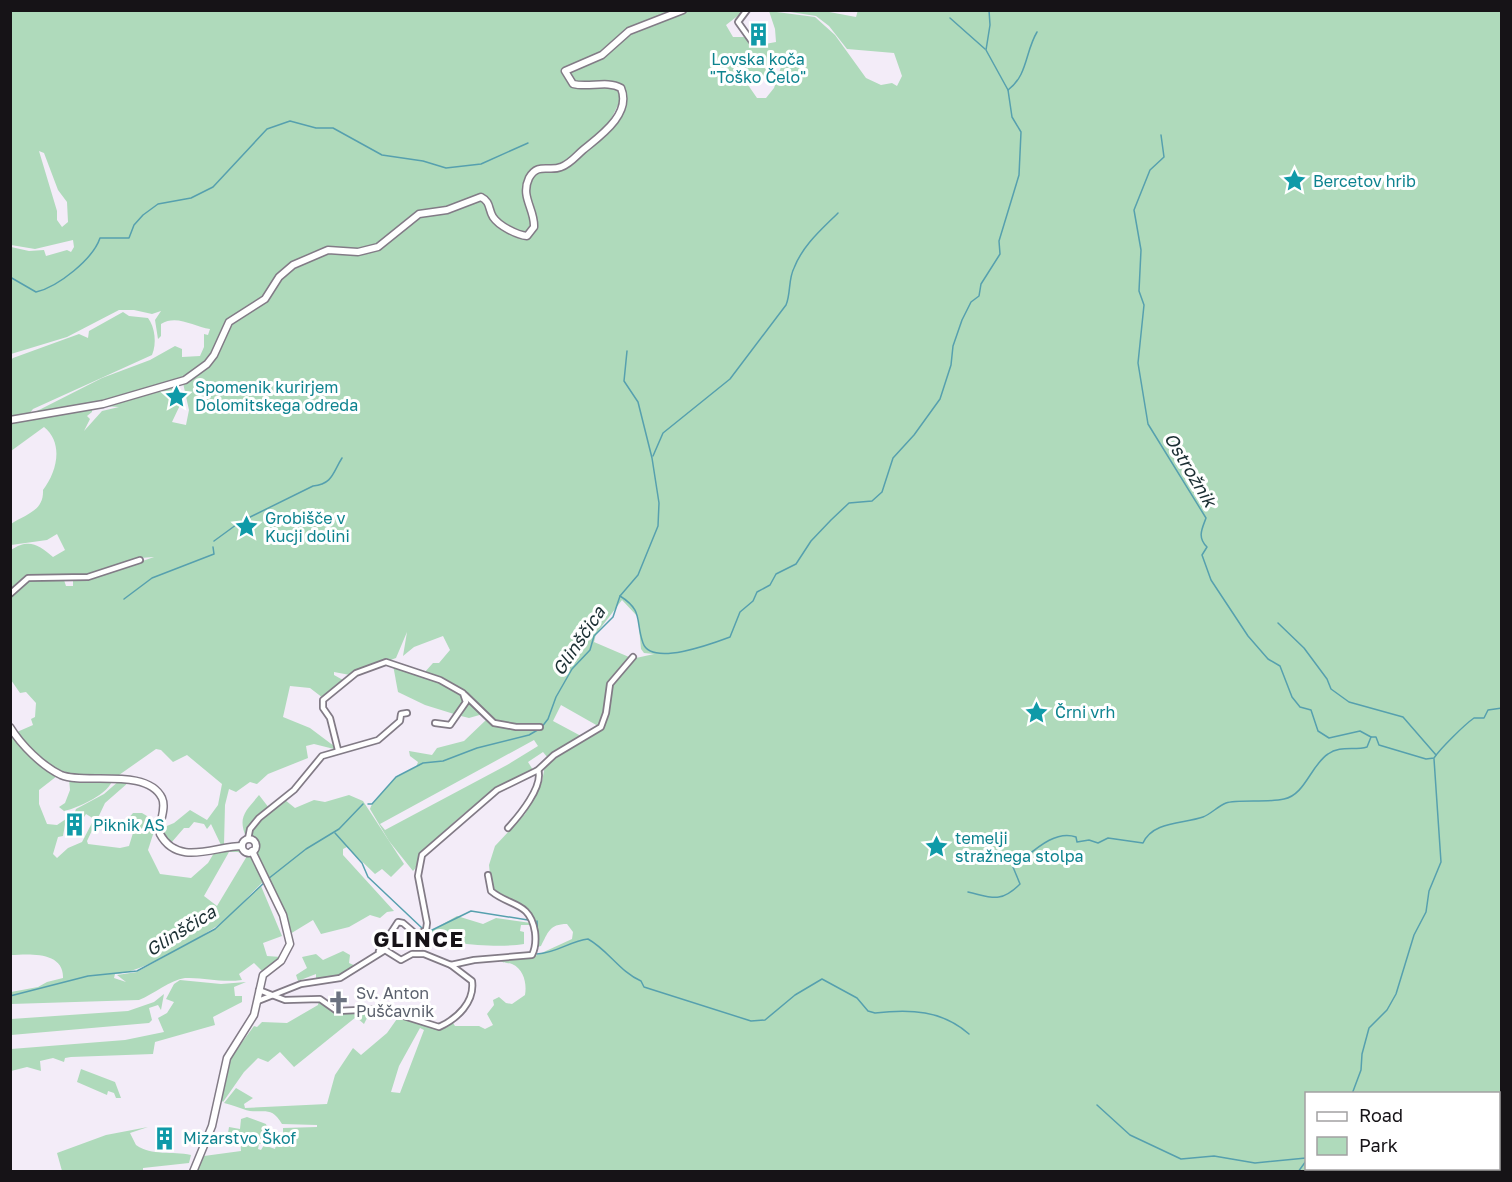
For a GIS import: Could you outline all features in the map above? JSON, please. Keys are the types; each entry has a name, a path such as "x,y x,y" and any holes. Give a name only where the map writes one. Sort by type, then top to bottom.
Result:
{"street":[{"path":"10,420 103,404 185,380 207,364 214,355 229,322 265,299 279,278 293,265 328,250 367,251 384,244 419,214 447,210 481,197 489,203 492,216 498,221 521,236 530,233 534,220 525,194 530,177 541,167 564,166 599,139 616,118 624,99 621,88 617,86 606,84 586,87 573,84 565,71 602,55 629,31 683,10"},
{"path":"747,10 738,22 753,43"},
{"path":"10,594 28,578 88,577 140,560"},
{"path":"258,1001 301,984 340,978 379,951 398,922 403,923 417,935 426,930 427,923 418,869 422,855 496,790 538,770 554,755 601,727 606,713 610,684 633,657"},
{"path":"338,750 332,723 322,703 356,673 380,664 392,663 440,680 465,695 494,723 516,727 540,727"},
{"path":"435,723 450,725 466,702 465,695"},
{"path":"10,727 21,742 60,774 121,778 158,792 163,802 160,834 172,846 205,854 225,847 242,846 248,840 250,829 259,818 289,795 322,756 378,740 400,721 401,714 407,713"},
{"path":"508,828 523,812 540,777 538,770"},
{"path":"193,1172 212,1126 227,1058 249,1026 258,1001 263,975 281,961 290,944 283,915 252,851 254,843 248,840"},
{"path":"242,846 245,852 252,851"},
{"path":"451,965 474,960 527,956 534,951 536,940 530,915 525,909 491,891 488,875"},
{"path":"259,990 292,1001 320,999 337,1011 381,1009 440,1027 459,1016 469,1002 473,984 451,965 424,954 412,954 401,960 389,951 379,951"}],"green space":[{"path":"858,10 1501,11 1501,1171 194,1171 204,1156 241,1151 240,1134 228,1133 229,1127 240,1129 241,1119 247,1117 266,1124 268,1131 263,1144 259,1144 258,1149 261,1150 264,1145 275,1149 277,1141 275,1134 283,1133 283,1128 317,1127 317,1125 282,1124 269,1112 249,1111 224,1103 236,1088 253,1098 244,1104 245,1108 327,1104 335,1075 353,1048 361,1055 387,1033 399,1016 446,1028 453,1023 455,1026 479,1026 485,1029 493,1025 487,1014 494,1005 493,1000 499,997 506,1003 512,1004 525,995 526,986 522,973 516,966 499,960 535,956 572,939 573,932 567,924 556,926 550,930 541,946 537,947 535,921 529,911 495,892 491,885 489,865 495,846 525,814 542,782 545,765 598,726 561,705 553,721 581,736 548,758 543,752 528,762 533,770 488,795 461,816 424,851 413,871 389,841 370,809 371,806 395,778 416,767 418,762 410,756 409,751 432,755 437,748 464,741 486,720 483,714 469,718 461,716 468,701 457,687 424,673 433,663 439,663 450,650 443,636 414,647 403,656 407,632 396,658 350,675 334,672 334,675 343,680 342,683 323,698 310,688 290,686 283,717 310,728 334,746 334,749 314,744 306,746 308,758 268,774 257,784 250,782 236,792 229,789 225,805 224,845 221,845 211,824 207,829 204,824 194,822 189,828 184,828 171,843 162,833 162,828 174,823 190,810 207,820 218,805 222,784 187,755 173,762 161,750 156,749 119,775 72,774 56,769 45,761 17,735 13,726 17,732 33,725 31,719 35,717 36,703 26,692 20,693 11,680 10,595 29,579 64,580 66,586 73,586 73,579 100,576 154,557 140,558 93,575 28,577 11,592 11,550 23,544 29,544 43,549 53,557 65,550 57,534 47,540 11,545 11,524 33,511 41,503 43,490 55,466 56,449 54,441 44,427 11,451 11,421 92,408 92,412 87,416 90,419 84,431 102,411 119,407 102,406 174,385 177,390 173,392 175,399 181,398 181,403 172,422 186,425 189,410 183,383 192,379 209,364 232,323 249,312 289,270 330,252 367,254 382,247 421,216 482,200 485,202 490,218 527,238 532,236 535,218 529,191 534,175 544,169 558,171 589,149 614,122 626,100 621,84 574,81 568,70 584,66 632,32 687,11 744,11 726,25 733,37 744,37 752,44 761,38 765,44 776,42 775,29 769,11 815,17 835,35 866,78 881,85 892,83 897,86 902,76 894,53 847,49 829,26 816,16 784,11 824,11 856,17","holes":["772,61 781,67 774,88 766,98 757,98 748,85 768,73","622,600 638,617 641,649 644,653 654,654 636,658 625,666 629,657 594,642 596,634","534,740 538,746 507,765 385,830 380,824","420,1028 424,1030 400,1093 391,1092 399,1066"]},
{"path":"11,11 678,11 642,23 597,55 565,67 562,71 566,79 578,87 618,89 621,99 606,129 567,162 558,167 544,164 532,173 526,182 525,192 531,219 531,227 526,234 509,227 498,219 493,213 490,201 483,195 448,208 422,211 379,244 359,249 327,248 296,261 266,295 226,323 209,359 182,379 102,402 36,414 37,411 102,378 150,360 175,346 182,349 182,357 200,356 204,347 204,334 208,335 210,329 179,321 167,321 161,324 161,336 158,339 155,320 161,311 152,314 134,310 119,310 67,337 11,354 11,247 29,251 44,250 46,256 67,250 71,252 74,247 73,240 35,249 11,245","holes":["39,151 44,153 58,190 67,202 68,222 62,227 57,220 57,211"]},
{"path":"123,312 129,316 148,318 155,336 152,355 33,409 29,414 11,418 10,361 13,358 79,334 88,338 89,331"},
{"path":"393,665 432,678 462,693 464,702 454,714 425,705 398,692"},
{"path":"10,731 57,776 39,790 39,804 47,824 57,825 66,819 63,836 58,837 53,854 57,858 68,848 82,842 94,819 86,814 84,817 74,814 76,809 104,794 120,780 129,782 105,803 87,841 88,844 120,848 129,846 133,833 127,820 133,813 142,813 157,822 148,850 160,874 191,878 208,863 214,853 241,848 252,856 265,880 217,926 183,947 215,929 261,886 282,936 263,943 267,956 281,957 262,971 254,963 239,974 242,980 185,978 174,981 139,1000 11,1004 11,992 38,987 63,978 62,969 52,959 36,955 11,955","holes":["229,852 238,852 247,856 217,906 204,896","179,949 137,972 117,975 126,982 114,978 115,974 139,968"]},
{"path":"69,779 113,779 106,790 99,795 85,804 64,811 59,807 65,803 70,790"},
{"path":"259,795 269,808 259,815 246,837 243,830 243,818 247,809"},
{"path":"349,795 363,801 404,864 391,877 382,869 375,874 347,847 343,849 343,855 394,911 387,912 380,918 370,915 349,927 321,934 313,920 290,934 273,889 254,851 256,844 250,838 252,832 263,816 285,800 295,808 314,800 325,802"},
{"path":"457,916 483,924 496,918 532,925 521,925 520,931 524,932 524,944 514,945 458,943 425,934"},
{"path":"343,951 350,955 349,963 356,966 340,976 316,979 316,974 298,981 296,975 307,968 302,957 316,954 323,960"},
{"path":"180,980 221,984 246,982 234,987 235,996 242,996 242,1002 213,1017 215,1025 155,1042 153,1054 71,1057 65,1058 64,1062 53,1058 40,1061 41,1071 27,1067 11,1071 11,1049 125,1040 164,1032 158,1018 167,1013 174,1002 166,999 174,984"},
{"path":"164,994 161,1010 158,1005 149,1008 152,1020 149,1023 11,1035 11,1019 128,1011 154,1002"},
{"path":"319,999 334,1011 375,1010 369,1014 364,1024 356,1017 294,1067 280,1052 268,1062 258,1058 244,1072 223,1102 221,1100 229,1060 254,1026 257,1027 262,1022 287,1023 318,1005"},
{"path":"81,1069 115,1082 121,1098 116,1098 114,1093 108,1091 107,1095 77,1082"},
{"path":"148,1127 130,1133 136,1145 149,1151 191,1155 189,1163 143,1168 143,1171 62,1171 57,1153 106,1135"}],"waterway":[{"path":"989,10 990,25 986,50 1008,90"},
{"path":"950,18 985,49"},
{"path":"620,596 628,601 636,612 643,643 648,650 658,653 684,651 730,637 740,612 753,601 757,592 770,585 776,574 796,564 811,541 831,520 849,503 872,501 882,492 893,458 914,435 940,399 962,320 971,302 979,296 981,284 1000,254 999,241 1019,175 1021,132 1012,117 1008,90 1023,70 1037,32"},
{"path":"10,277 36,292 54,284 74,271 90,255 100,238 129,238 134,225 158,204 191,198 213,187 267,129 290,121 316,128 333,128 382,155 423,161 446,168 481,164 528,143"},
{"name":"Ostrožnik","path":"1161,135 1164,157 1150,170 1134,210 1141,250 1139,291 1144,305 1138,363 1148,424 1206,518 1201,536 1207,547 1202,555 1211,580 1248,636 1268,659 1280,666 1292,697 1300,707 1311,710 1318,731 1329,738 1360,731 1371,737"},
{"path":"653,456 663,433 730,379 786,305 792,273 802,252 838,213"},
{"name":"Glinščica","path":"368,804 372,804 396,777 423,763 443,761 477,748 529,735 541,728 548,719 556,697 572,669 590,650 594,636 613,617 620,596 638,575 658,526 659,503 652,458 638,402 624,381 627,351"},
{"path":"214,541 240,522 313,486 325,483 332,476 342,458"},
{"path":"124,599 152,578 214,554 213,547"},
{"name":"Ostrožnik","path":"1278,623 1304,648 1327,679 1331,689 1349,702 1403,717 1436,755"},
{"path":"968,892 989,897 1001,897 1007,894 1020,884 1013,867 1043,844 1059,836 1076,837 1077,842 1089,840 1098,843 1108,838 1143,843 1148,836 1161,827 1203,817 1226,803 1284,799 1303,786 1317,765 1328,754 1342,749 1367,747 1371,737 1376,737 1379,745 1426,759 1434,758 1452,737 1474,718 1484,718 1488,710 1502,708"},
{"path":"1353,1092 1361,1070 1362,1054 1369,1028 1387,1010 1396,994 1414,935 1426,912 1429,891 1441,862 1434,759"},
{"name":"Glinščica","path":"268,879 306,849 339,829 363,804"},
{"path":"335,833 362,863 368,877 423,929"},
{"name":"Glinščica","path":"10,996 88,976 137,971 215,929 265,882"},
{"path":"428,932 471,911 528,920"},
{"path":"537,921 538,946"},
{"path":"537,954 551,952 588,939 641,981 644,987 751,1021 765,1020 795,995 822,979 857,998 868,1011 925,1013 948,1020 969,1034"},
{"path":"1097,1105 1130,1135 1181,1159 1214,1156 1255,1163 1305,1158"},
{"path":"1298,1172 1305,1162"}],"place":[{"name":"Lovska koča \"Toško Čelo\"","path":"758,34"},
{"name":"Bercetov hrib","path":"1295,181"},
{"name":"Spomenik kurirjem Dolomitskega odreda","path":"177,396"},
{"name":"Grobišče v Kucji dolini","path":"247,527"},
{"name":"Črni vrh","path":"1037,712"},
{"name":"Piknik AS","path":"75,825"},
{"name":"temelji stražnega stolpa","path":"937,847"},
{"name":"Sv. Anton Puščavnik","path":"338,1002"},
{"name":"Mizarstvo Škof","path":"165,1138"}],"district":[{"name":"GLINCE","path":"419,939"}]}
